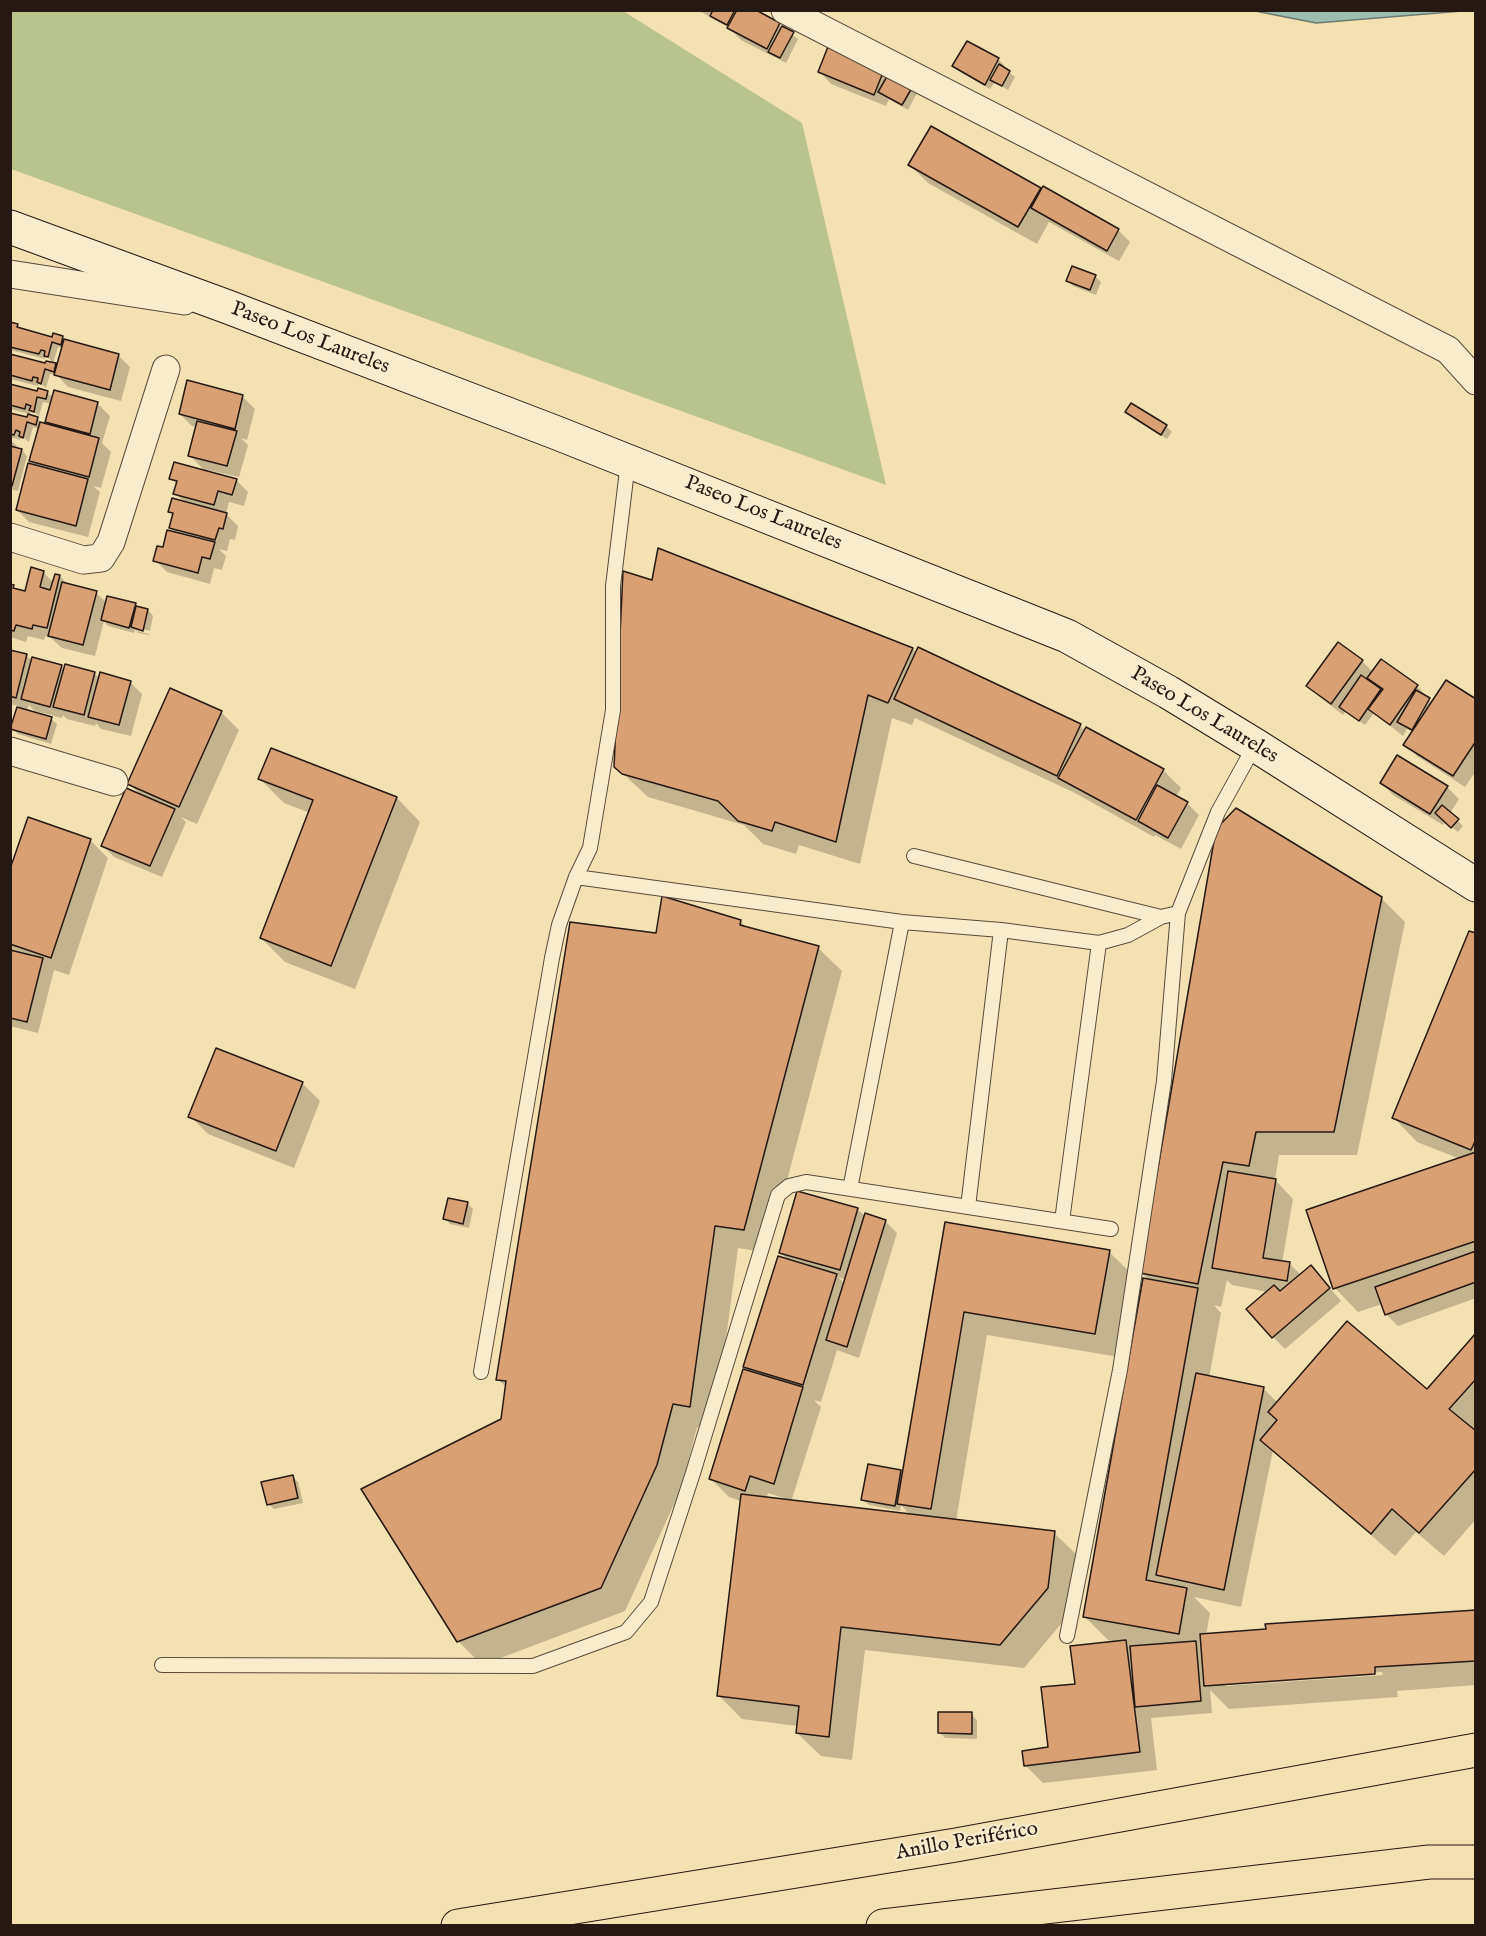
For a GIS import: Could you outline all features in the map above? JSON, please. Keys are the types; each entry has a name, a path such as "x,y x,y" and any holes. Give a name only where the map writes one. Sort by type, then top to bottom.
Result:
{"highway":[{"name":"Anillo Periférico","path":"458,1926 957,1845 1476,1750"},
{"path":"883,1926 1428,1862 1476,1862"}],"street":[{"path":"785,10 1448,351 1476,381"},
{"name":"Paseo Los Laureles","path":"10,227 228,307 628,461 1067,636 1168,692 1476,885"},
{"path":"10,274 228,307"},
{"path":"10,537 83,560 101,558 111,542 166,369"},
{"path":"10,751 114,782"}],"lane":[{"path":"481,1372 552,958 559,925 576,877 590,848 613,710 613,586 628,461"},
{"path":"1068,1636 1120,1370 1163,1093 1178,913 1218,812 1254,745"},
{"path":"914,856 1161,917"},
{"path":"576,877 902,922 1001,930 1099,943 1128,935 1161,917 1178,913"},
{"path":"850,1189 902,922"},
{"path":"968,1207 1001,930"},
{"path":"1062,1221 1099,943"},
{"path":"162,1665 533,1666 626,1632 651,1602 778,1195 789,1186 806,1182 1111,1229"}],"green space":[{"path":"10,11 623,11 802,123 886,485 11,169"}],"shaded area":[{"path":"1255,10 1475,10 1316,23 1255,11"}],"building":[{"path":"713,10 735,10 727,25 710,16"},
{"path":"737,10 756,10 780,23 767,49 727,28"},
{"path":"782,26 794,32 780,58 768,52"},
{"path":"831,39 884,70 874,95 818,72"},
{"path":"967,41 999,58 985,85 952,66"},
{"path":"999,64 1010,71 1002,86 990,80"},
{"path":"889,73 913,86 902,105 878,92"},
{"path":"931,126 1041,188 1018,227 908,165"},
{"path":"1043,186 1119,229 1107,251 1031,208"},
{"path":"1072,266 1096,275 1090,290 1066,281"},
{"path":"10,322 18,324 17,327 52,337 53,333 63,336 61,345 52,342 48,357 44,356 45,351 41,350 39,354 10,347"},
{"path":"64,339 119,354 110,390 54,375"},
{"path":"10,354 45,363 46,361 56,363 54,372 45,369 41,384 37,382 38,378 33,377 32,381 10,375"},
{"path":"187,380 243,395 235,429 179,414"},
{"path":"10,384 37,391 38,388 48,391 46,399 37,397 34,412 29,410 31,406 26,404 25,409 10,405"},
{"path":"54,390 98,402 90,434 45,422"},
{"path":"1131,403 1167,425 1161,435 1125,412"},
{"path":"10,413 38,417 36,425 27,422 23,438 16,430 14,435 10,434"},
{"path":"197,421 237,431 227,466 188,456"},
{"path":"40,422 99,438 89,477 29,461"},
{"path":"10,446 22,449 12,486 10,486"},
{"path":"174,462 237,479 232,495 218,491 214,505 173,494 177,481 169,479"},
{"path":"28,463 88,479 76,526 16,510"},
{"path":"172,498 227,513 223,529 219,528 215,540 169,528 173,513 168,512"},
{"path":"167,530 215,542 210,559 202,557 198,573 153,561 157,546 163,547"},
{"path":"658,548 913,648 888,703 868,695 836,842 775,822 772,831 738,821 718,801 622,774 614,767 623,571 652,580"},
{"path":"31,567 44,571 40,587 50,590 55,574 60,575 47,628 33,625 32,629 16,625 14,631 10,630 10,584 14,585 13,588 25,591"},
{"path":"62,582 97,591 83,645 48,636"},
{"path":"107,596 136,603 129,628 101,620"},
{"path":"136,606 148,609 143,631 131,627"},
{"path":"1338,642 1363,660 1331,704 1306,686"},
{"path":"918,647 1081,724 1057,776 894,699"},
{"path":"10,650 27,654 16,698 10,696"},
{"path":"32,657 62,665 50,707 21,699"},
{"path":"1381,659 1418,685 1390,725 1368,709 1383,689 1367,678"},
{"path":"65,664 95,672 84,715 53,707"},
{"path":"100,672 131,681 119,725 88,717"},
{"path":"1361,675 1381,689 1359,721 1339,707"},
{"path":"1446,680 1476,699 1476,741 1453,776 1403,745"},
{"path":"170,688 222,711 179,807 127,784"},
{"path":"1416,690 1430,698 1412,730 1397,722"},
{"path":"17,707 52,717 46,739 10,729"},
{"path":"1086,727 1164,769 1136,820 1058,778"},
{"path":"271,748 397,797 331,966 260,938 313,800 258,779"},
{"path":"1397,755 1448,786 1430,814 1380,783"},
{"path":"1157,785 1188,802 1168,838 1138,821"},
{"path":"126,788 175,809 150,866 101,846"},
{"path":"1442,805 1459,819 1451,828 1435,813"},
{"path":"1236,808 1382,897 1334,1132 1256,1132 1249,1166 1223,1162 1198,1284 1140,1273 1216,829"},
{"path":"28,817 91,839 51,958 10,944 10,869"},
{"path":"662,896 741,920 740,925 819,946 744,1230 715,1226 690,1407 673,1404 657,1465 601,1588 457,1642 361,1489 501,1419 506,1381 496,1380 570,922 656,933"},
{"path":"1469,931 1476,933 1476,1139 1471,1150 1392,1118"},
{"path":"10,950 43,958 27,1022 10,1018"},
{"path":"216,1048 303,1082 276,1151 188,1117"},
{"path":"1476,1152 1476,1241 1333,1289 1306,1210"},
{"path":"1228,1171 1276,1179 1263,1258 1290,1262 1287,1281 1212,1268"},
{"path":"797,1191 858,1208 840,1270 779,1253"},
{"path":"448,1198 468,1202 463,1224 443,1219"},
{"path":"865,1213 886,1220 847,1347 826,1340"},
{"path":"945,1222 1110,1250 1095,1334 964,1312 931,1509 897,1504"},
{"path":"1476,1251 1476,1282 1385,1315 1375,1287"},
{"path":"778,1256 837,1274 803,1385 743,1367"},
{"path":"1311,1265 1330,1288 1272,1338 1246,1309 1274,1285 1280,1291"},
{"path":"1143,1278 1198,1288 1146,1580 1187,1588 1179,1634 1083,1617"},
{"path":"1347,1321 1427,1389 1476,1333 1476,1379 1449,1409 1476,1431 1476,1469 1419,1533 1392,1509 1371,1534 1260,1440 1277,1420 1268,1412"},
{"path":"743,1369 803,1387 774,1484 750,1476 745,1491 709,1479"},
{"path":"1196,1373 1264,1387 1224,1590 1156,1575"},
{"path":"868,1464 901,1470 895,1506 861,1500"},
{"path":"293,1475 298,1498 267,1505 261,1482"},
{"path":"741,1494 1055,1531 1048,1588 1000,1645 841,1627 829,1737 796,1733 799,1706 717,1696"},
{"path":"1476,1610 1476,1661 1375,1667 1375,1674 1204,1686 1200,1634 1266,1629 1265,1624"},
{"path":"1126,1640 1140,1752 1024,1766 1022,1751 1048,1747 1041,1687 1075,1684 1070,1646"},
{"path":"1196,1641 1201,1701 1135,1707 1130,1646"},
{"path":"938,1712 972,1712 972,1734 938,1733"}]}
